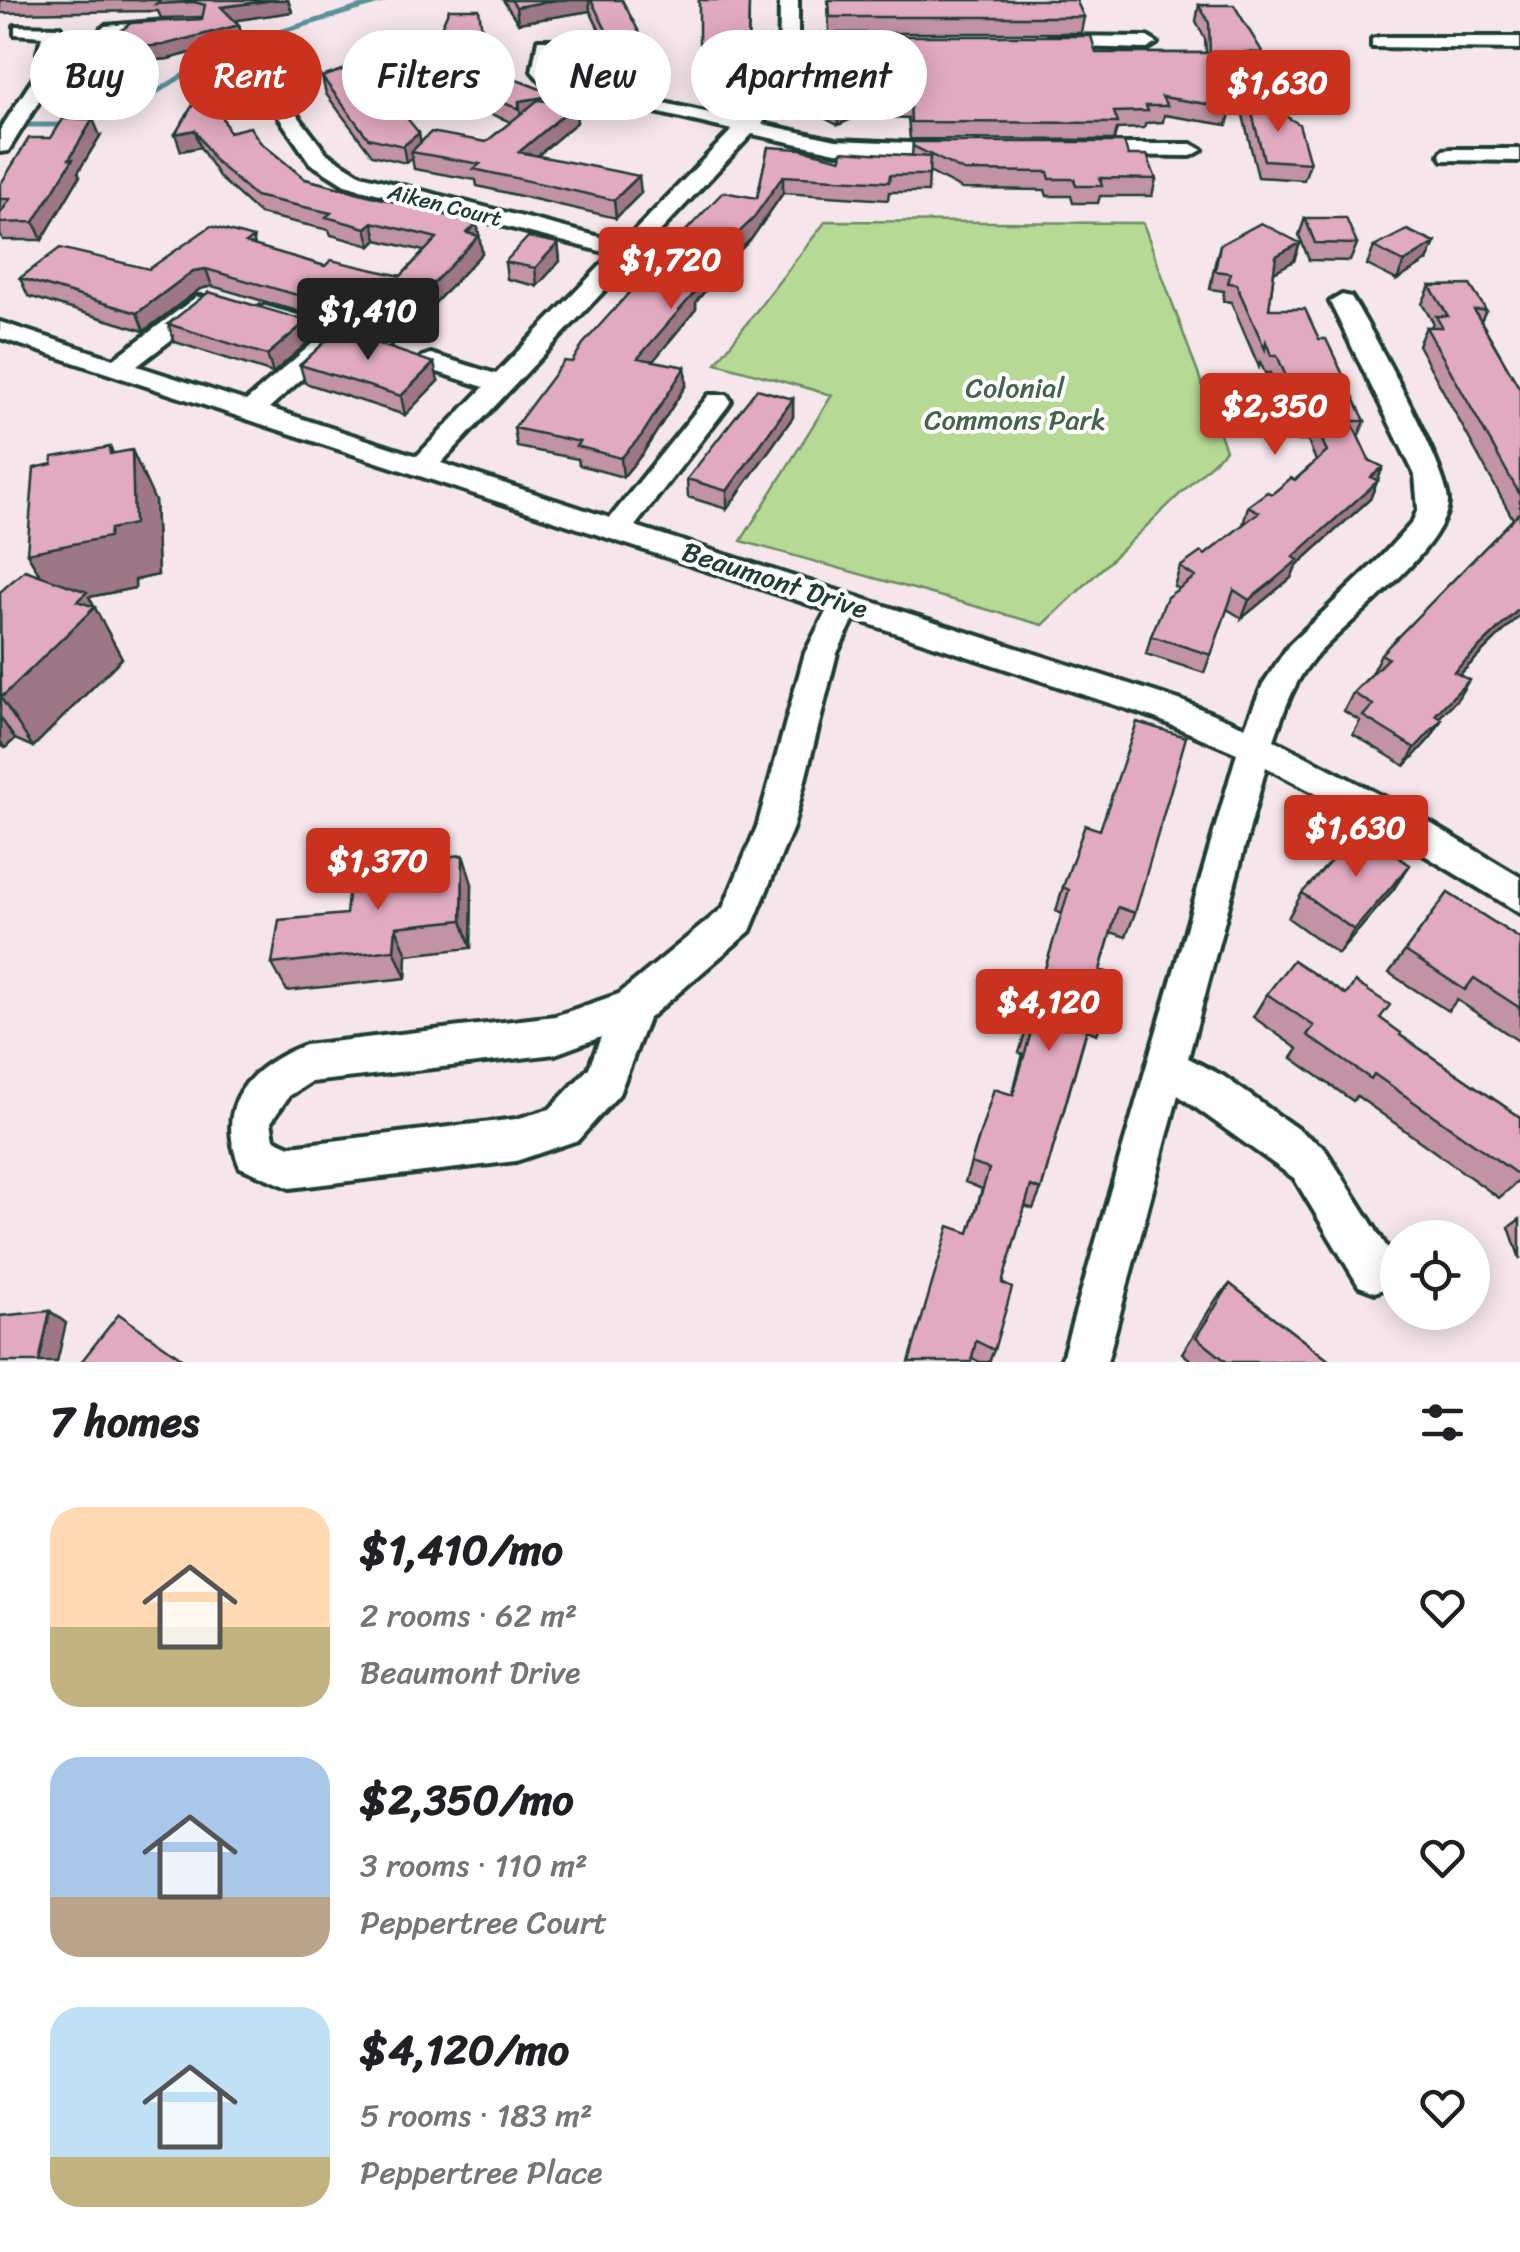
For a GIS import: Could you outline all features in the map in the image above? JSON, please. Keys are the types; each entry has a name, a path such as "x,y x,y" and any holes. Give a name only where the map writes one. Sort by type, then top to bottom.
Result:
{"street":[{"path":"789,0 791,30"},
{"path":"112,30 181,26"},
{"path":"22,30 30,30"},
{"path":"1036,42 1148,43"},
{"path":"1378,43 1520,43"},
{"path":"7,135 30,99"},
{"path":"671,111 856,149 987,150"},
{"name":"Aiken Court","path":"291,120 318,158 353,180 627,251"},
{"path":"422,467 752,120"},
{"path":"1061,150 1191,150"},
{"path":"1451,155 1520,155"},
{"path":"118,369 211,297 502,384"},
{"path":"1084,1362 1164,1066 1257,746 1287,668 1410,546 1431,516 1434,502 1428,476 1342,302"},
{"name":"Beaumont Drive","path":"2,333 1150,703 1257,746 1377,809 1520,897"},
{"path":"250,412 338,334"},
{"path":"616,530 718,400"},
{"path":"632,1008 605,1080 563,1126 516,1140 290,1166 255,1152 249,1117 275,1082 305,1064 555,1036 632,1008 736,919 776,827 821,654 846,603"},
{"path":"1164,1066 1208,1090 1310,1163 1375,1270"}],"green space":[{"name":"Colonial Commons Park","path":"826,221 1143,223 1226,450 1043,625 741,541 832,395 716,363"}],"building":[{"path":"161,0 274,0 221,7 239,25 220,30 179,30 179,41 163,45 159,45 159,30 122,30 131,23 202,19 205,5 156,4"},
{"path":"511,0 556,0 516,7"},
{"path":"591,0 622,0 638,30 606,30"},
{"path":"699,0 749,0 748,30 699,30"},
{"path":"829,0 1076,0 1084,17 830,17"},
{"path":"1199,5 1234,5 1263,53 1246,52 1232,108 1162,97 1167,106 1114,112 1118,123 911,122 927,120 927,36 1091,36 1096,53 1210,53 1209,23"},
{"path":"449,9 479,9 482,30 440,30"},
{"path":"342,70 342,104 322,77"},
{"path":"515,79 535,87 535,98 519,101 519,109 515,107"},
{"path":"1247,94 1299,124 1310,163 1264,160"},
{"path":"535,102 535,120 557,120 519,152 639,176 614,200 474,169 480,164 411,152 431,132 486,142"},
{"path":"62,120 92,120 34,222 0,223 0,214 10,199 0,199 0,185 29,138 51,138"},
{"path":"184,120 224,120 229,132 250,127 260,142 305,179 477,223 467,233 479,236 395,323 206,269 193,271 137,313 20,278 60,248 149,269 211,226 253,238 246,243 325,266 331,260 401,276 437,238 373,222 366,228 326,217 331,213 255,196 214,160 195,130 175,134"},
{"path":"354,120 409,120 419,133 403,146 368,138"},
{"path":"913,142 1124,142 1128,155 1147,155 1156,179 1100,178 1102,186 1076,186 1074,179 1050,179 1048,172 964,171 913,146"},
{"path":"768,147 800,149 841,159 842,151 930,157 929,175 890,175 889,182 783,176 752,220 691,290 696,291 638,358 685,367 642,435 621,458 576,446 580,442 514,428 564,361 572,362 583,344 654,265 660,266 679,238 723,192 757,198"},
{"path":"1305,218 1346,218 1357,244 1315,243"},
{"path":"1261,223 1300,243 1276,256 1269,309 1305,309 1319,339 1326,339 1365,421 1351,421 1369,460 1383,467 1371,477 1378,481 1293,557 1298,560 1273,581 1249,600 1234,590 1211,655 1151,636 1167,597 1195,577 1180,567 1201,552 1205,555 1259,512 1248,506 1267,492 1272,494 1291,478 1295,480 1327,452 1315,423 1305,423 1277,355 1271,355 1266,342 1265,349 1236,284 1228,283 1230,273 1215,271 1220,245"},
{"path":"1407,230 1435,243 1404,262 1374,247"},
{"path":"528,237 558,243 535,268 505,262"},
{"path":"1470,285 1486,310 1474,310 1520,389 1520,495 1426,327 1442,327 1436,316 1448,316 1430,286"},
{"path":"209,292 307,321 267,355 168,324"},
{"path":"338,330 434,363 401,396 300,365"},
{"path":"757,389 793,399 727,491 687,479"},
{"path":"110,447 110,454 132,450 134,524 110,529 109,537 27,553 34,468 52,464 53,457"},
{"path":"1520,512 1520,608 1454,672 1469,680 1435,715 1442,719 1415,748 1363,716 1373,705 1353,693 1388,658 1381,654"},
{"path":"25,570 87,592 77,601 95,607 1,698 0,592"},
{"path":"1137,722 1186,737 1135,913 1118,907 1100,970 1116,975 1106,1011 1093,1007 1041,1190 1031,1186 1002,1283 1012,1288 994,1350 976,1341 971,1362 909,1362 949,1226 969,1233 989,1169 971,1163 994,1089 1013,1095 1031,1032 1026,1031 1069,890 1063,887 1085,825 1100,830"},
{"path":"1358,831 1410,865 1354,930 1302,893"},
{"path":"463,855 462,920 396,927 394,950 272,964 279,920 346,914 349,886 397,881 398,862"},
{"path":"1448,893 1520,939 1520,1008 1474,978 1465,990 1405,951"},
{"path":"1293,960 1346,995 1355,982 1390,1005 1380,1018 1520,1117 1520,1176 1374,1074 1371,1079 1307,1035 1314,1026 1267,994"},
{"path":"1230,1284 1331,1362 1227,1362 1196,1337"},
{"path":"50,1311 39,1362 0,1362 0,1316"},
{"path":"119,1314 187,1362 81,1362"}],"waterway":[{"path":"84,122 150,96 198,66 257,39 385,0"},
{"path":"0,125 69,125"}]}
